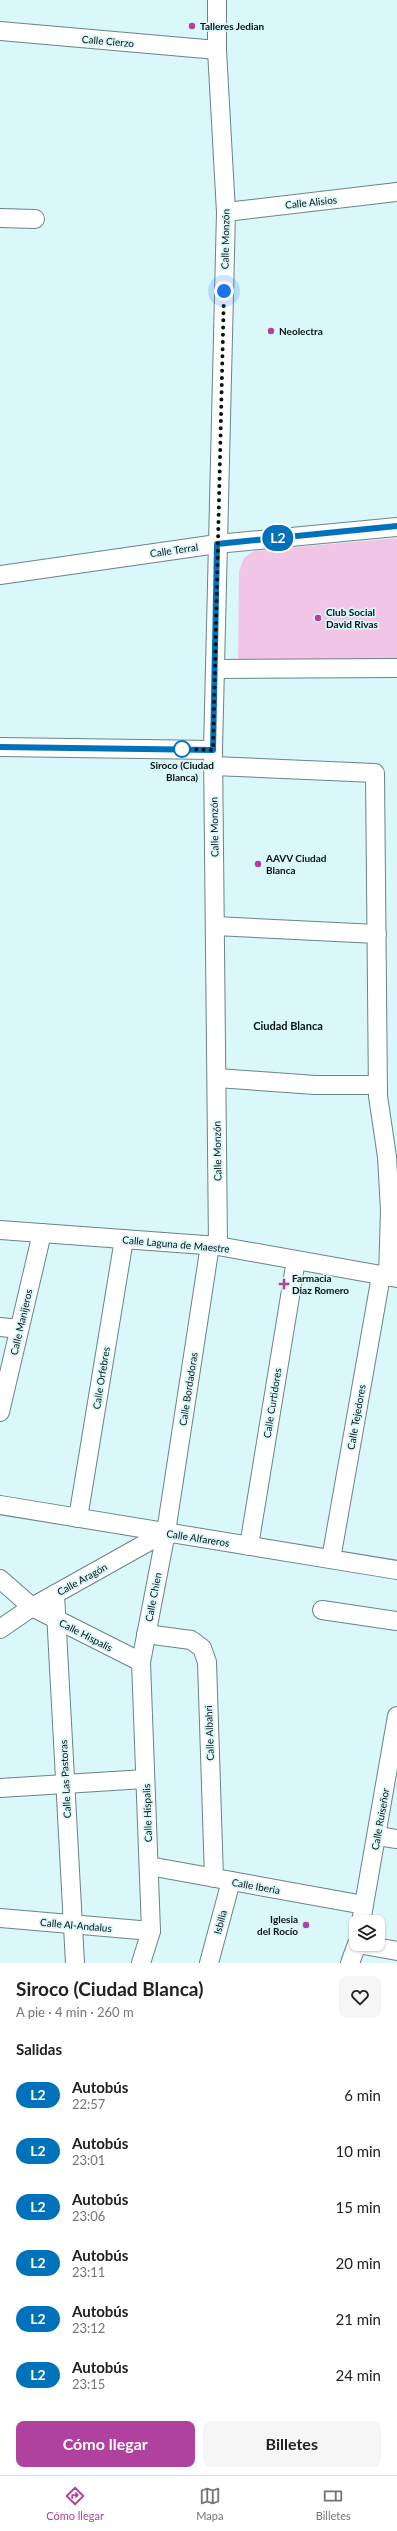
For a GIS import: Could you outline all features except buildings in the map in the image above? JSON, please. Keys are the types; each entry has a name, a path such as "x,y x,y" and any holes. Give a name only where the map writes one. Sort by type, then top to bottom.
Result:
{"street":[{"name":"Calle Monzón","path":"214,1246 217,1078 213,758 226,212 217,50 217,0"},
{"name":"Calle Cierzo","path":"0,31 217,50"},
{"name":"Calle Alisios","path":"226,212 397,192"},
{"path":"0,218 35,219"},
{"name":"Calle Terral","path":"0,575 217,544 397,526"},
{"path":"215,669 397,668"},
{"path":"0,746 213,758"},
{"name":"Calle Tejedores","path":"213,758 375,773 378,1085 390,1210 389,1277 331,1559"},
{"path":"215,926 377,934"},
{"path":"217,1078 316,1085 378,1085"},
{"name":"Calle Laguna de Maestre","path":"0,1230 214,1246 389,1277"},
{"name":"Calle Manijeros","path":"0,1412 42,1233"},
{"name":"Calle Orfebres","path":"78,1518 124,1239"},
{"name":"Calle Bordadoras","path":"166,1532 214,1246"},
{"name":"Calle Curtidores","path":"249,1546 296,1260"},
{"path":"0,1327 20,1329"},
{"name":"Calle Alfareros","path":"0,1505 397,1570"},
{"name":"Calle Aragón","path":"0,1629 32,1607 166,1532"},
{"name":"Calle Chien","path":"141,1662 166,1532"},
{"name":"Calle Hispalis","path":"0,1579 32,1607 141,1662"},
{"name":"Calle Las Pastoras","path":"55,1594 75,1963"},
{"path":"322,1610 397,1621"},
{"name":"Calle Albahri","path":"146,1634 191,1640 202,1648 207,1662 214,1878"},
{"name":"Calle Híspalis","path":"141,1662 151,1931 141,1963"},
{"name":"Calle Ruiseñor","path":"362,1914 378,1836 396,1725"},
{"path":"0,1788 145,1780"},
{"path":"378,1836 397,1839"},
{"name":"Calle Iberia","path":"149,1866 231,1881 362,1914"},
{"name":"Isbilia","path":"209,1963 231,1881"},
{"name":"Calle Al-Andalus","path":"0,1918 151,1931"},
{"path":"385,1949 397,1951"},
{"path":"350,1963 354,1951"}],"shaded area":[{"name":"Club Social David Rivas","path":"397,538 397,664 238,664 239,571 244,558 254,551"}],"bus line":[{"name":"L2","path":"0,747 213,750 217,544 397,526"}],"place":[{"name":"Talleres Jedian","path":"192,26"},
{"name":"Neolectra","path":"271,331"},
{"name":"Club Social David Rivas","path":"318,618"},
{"name":"Siroco (Ciudad Blanca)","path":"182,749"},
{"name":"AAVV Ciudad Blanca","path":"258,864"},
{"name":"Farmacia Diaz Romero","path":"284,1284"},
{"name":"Iglesia del Rocío","path":"306,1925"}],"district":[{"name":"Ciudad Blanca","path":"288,1026"}],"route":[{"path":"182,749 213,750 224,291"}]}
